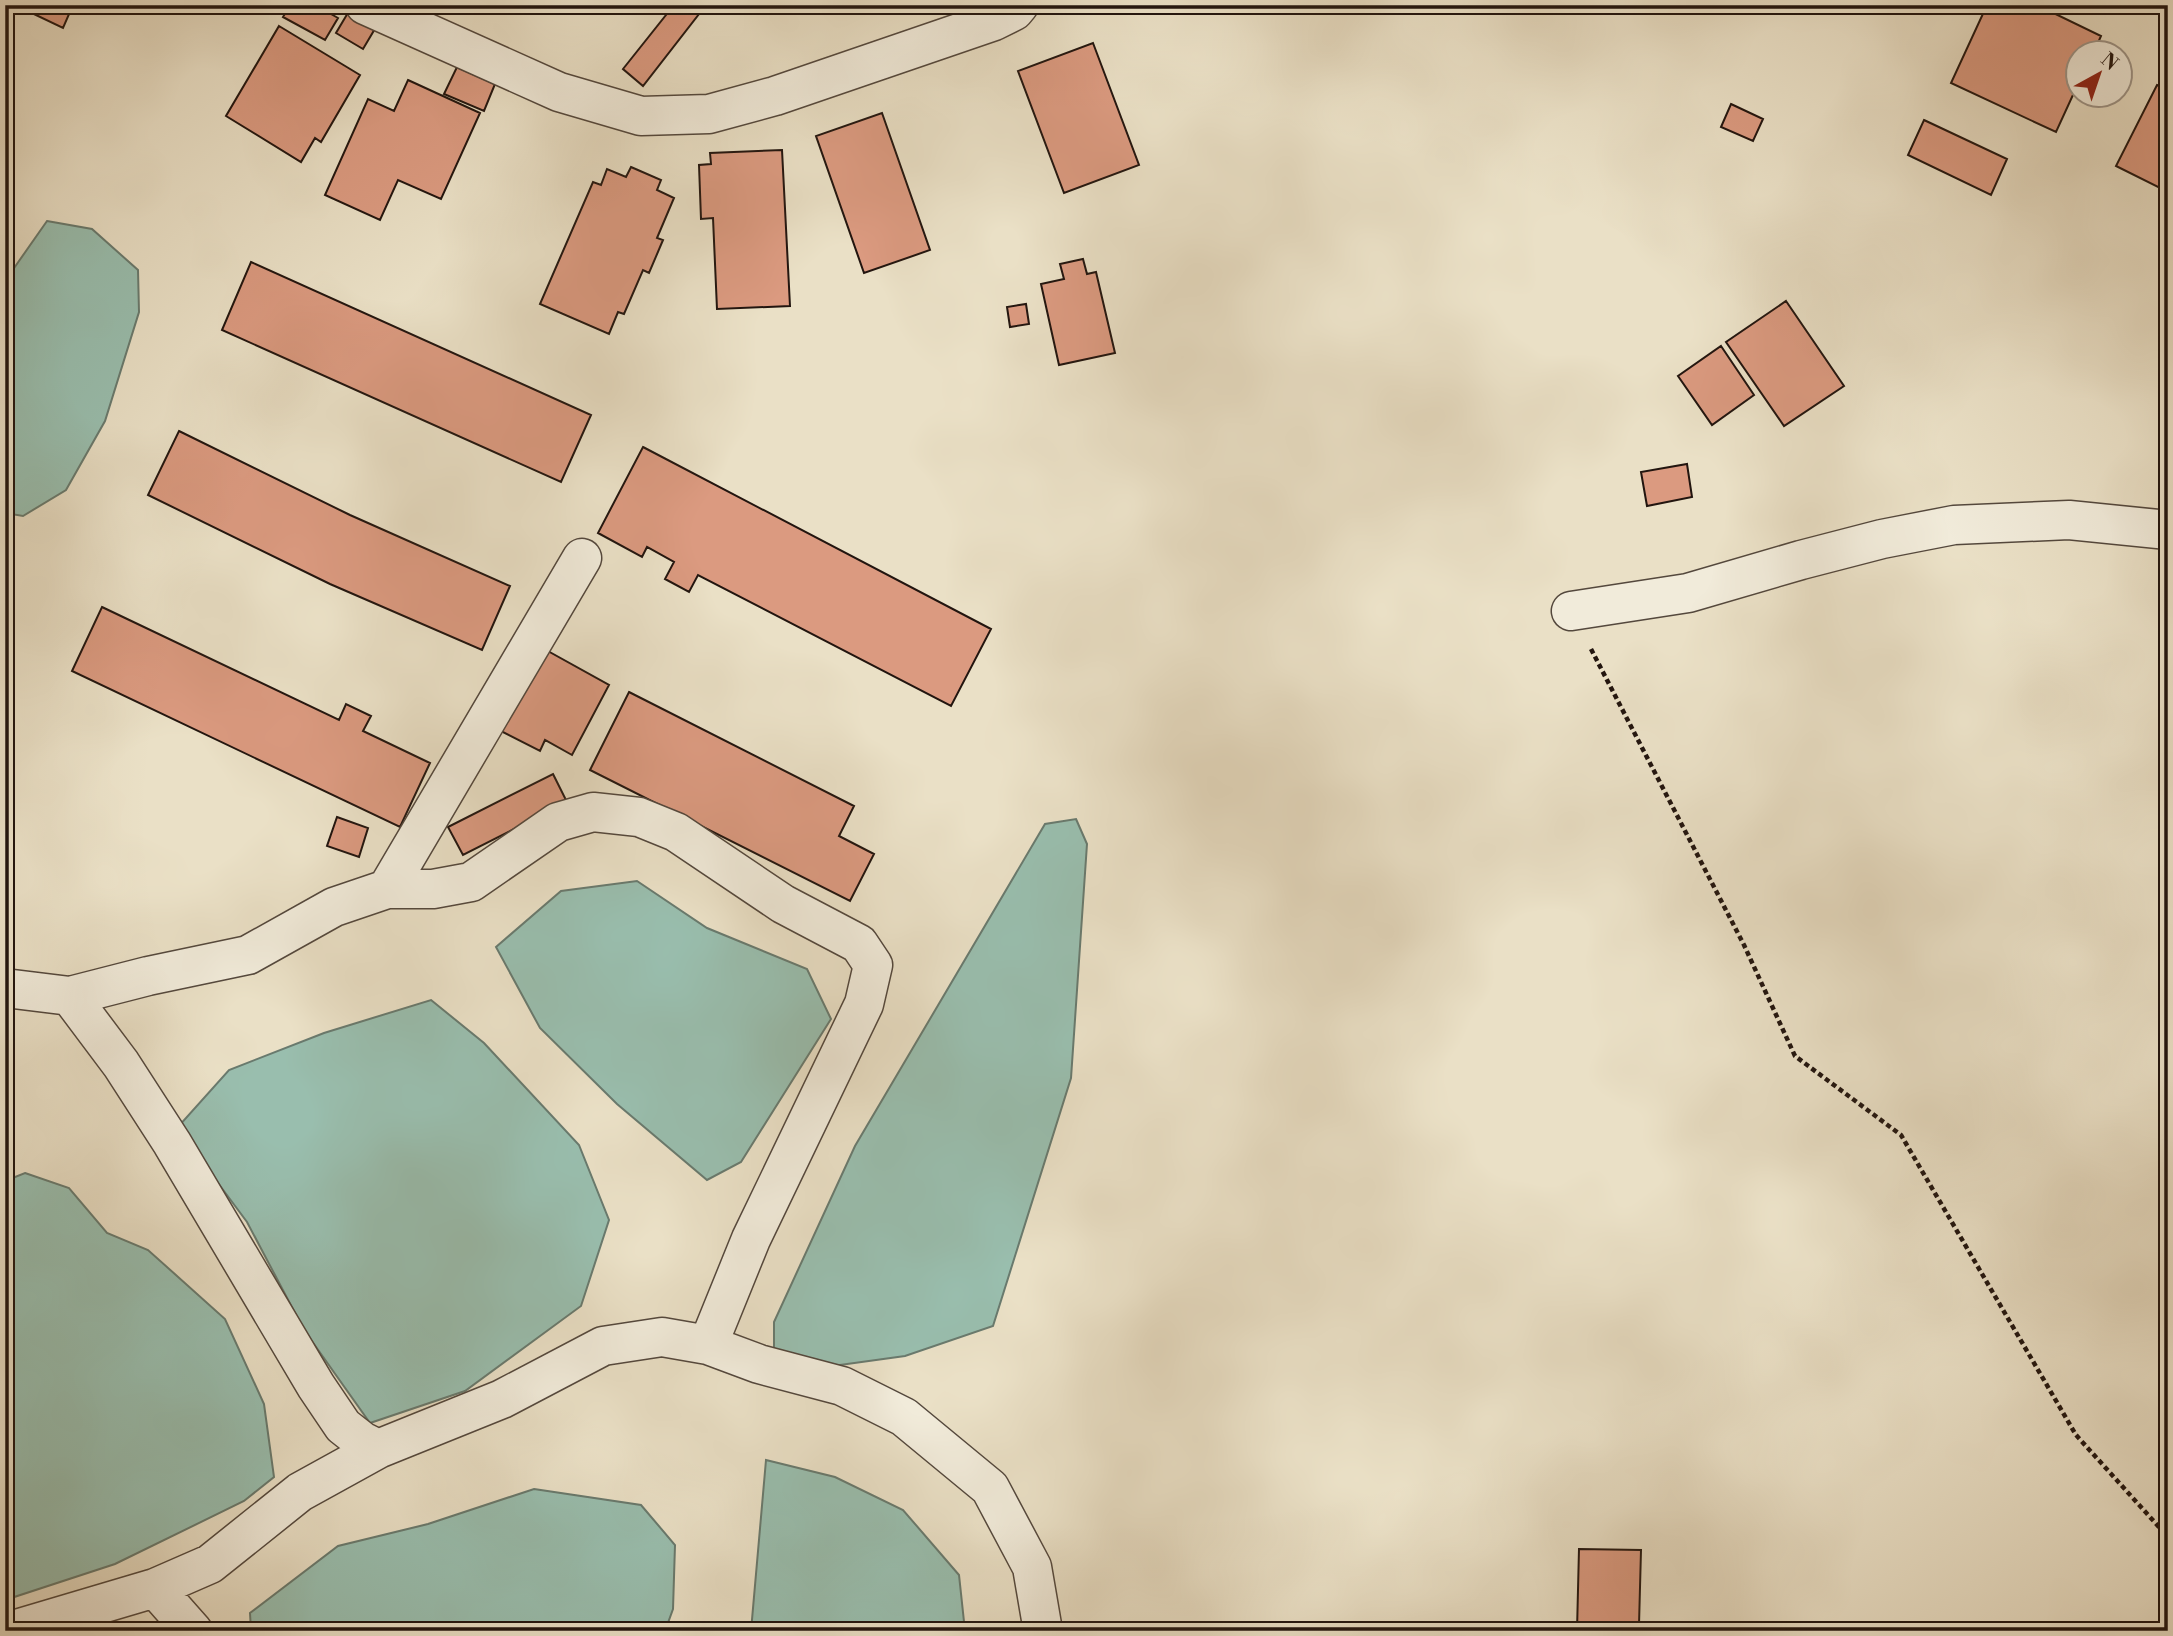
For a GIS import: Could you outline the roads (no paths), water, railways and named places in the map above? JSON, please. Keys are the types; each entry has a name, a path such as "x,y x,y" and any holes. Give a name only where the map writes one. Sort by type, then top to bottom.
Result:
{"street":[{"path":"365,5 559,92 641,116 709,114 775,96 994,21 1014,11 1019,5"},
{"path":"1571,611 1688,593 1801,559 1954,525 2069,520 2168,530"},
{"path":"387,889 582,558"},
{"path":"5,988 70,996 248,955 334,907 387,889 433,889 471,882 558,821 593,812 639,817 676,832 783,904 859,944 873,965 864,1004 751,1239 708,1345"},
{"path":"70,996 121,1064 172,1143 316,1386 353,1434 378,1449"},
{"path":"10,1631 155,1588 210,1564 300,1492 378,1449 502,1399 603,1346 662,1338 708,1345 759,1364 842,1386 904,1417 990,1488 1032,1567 1043,1631"},
{"path":"155,1588 193,1631"}]}
